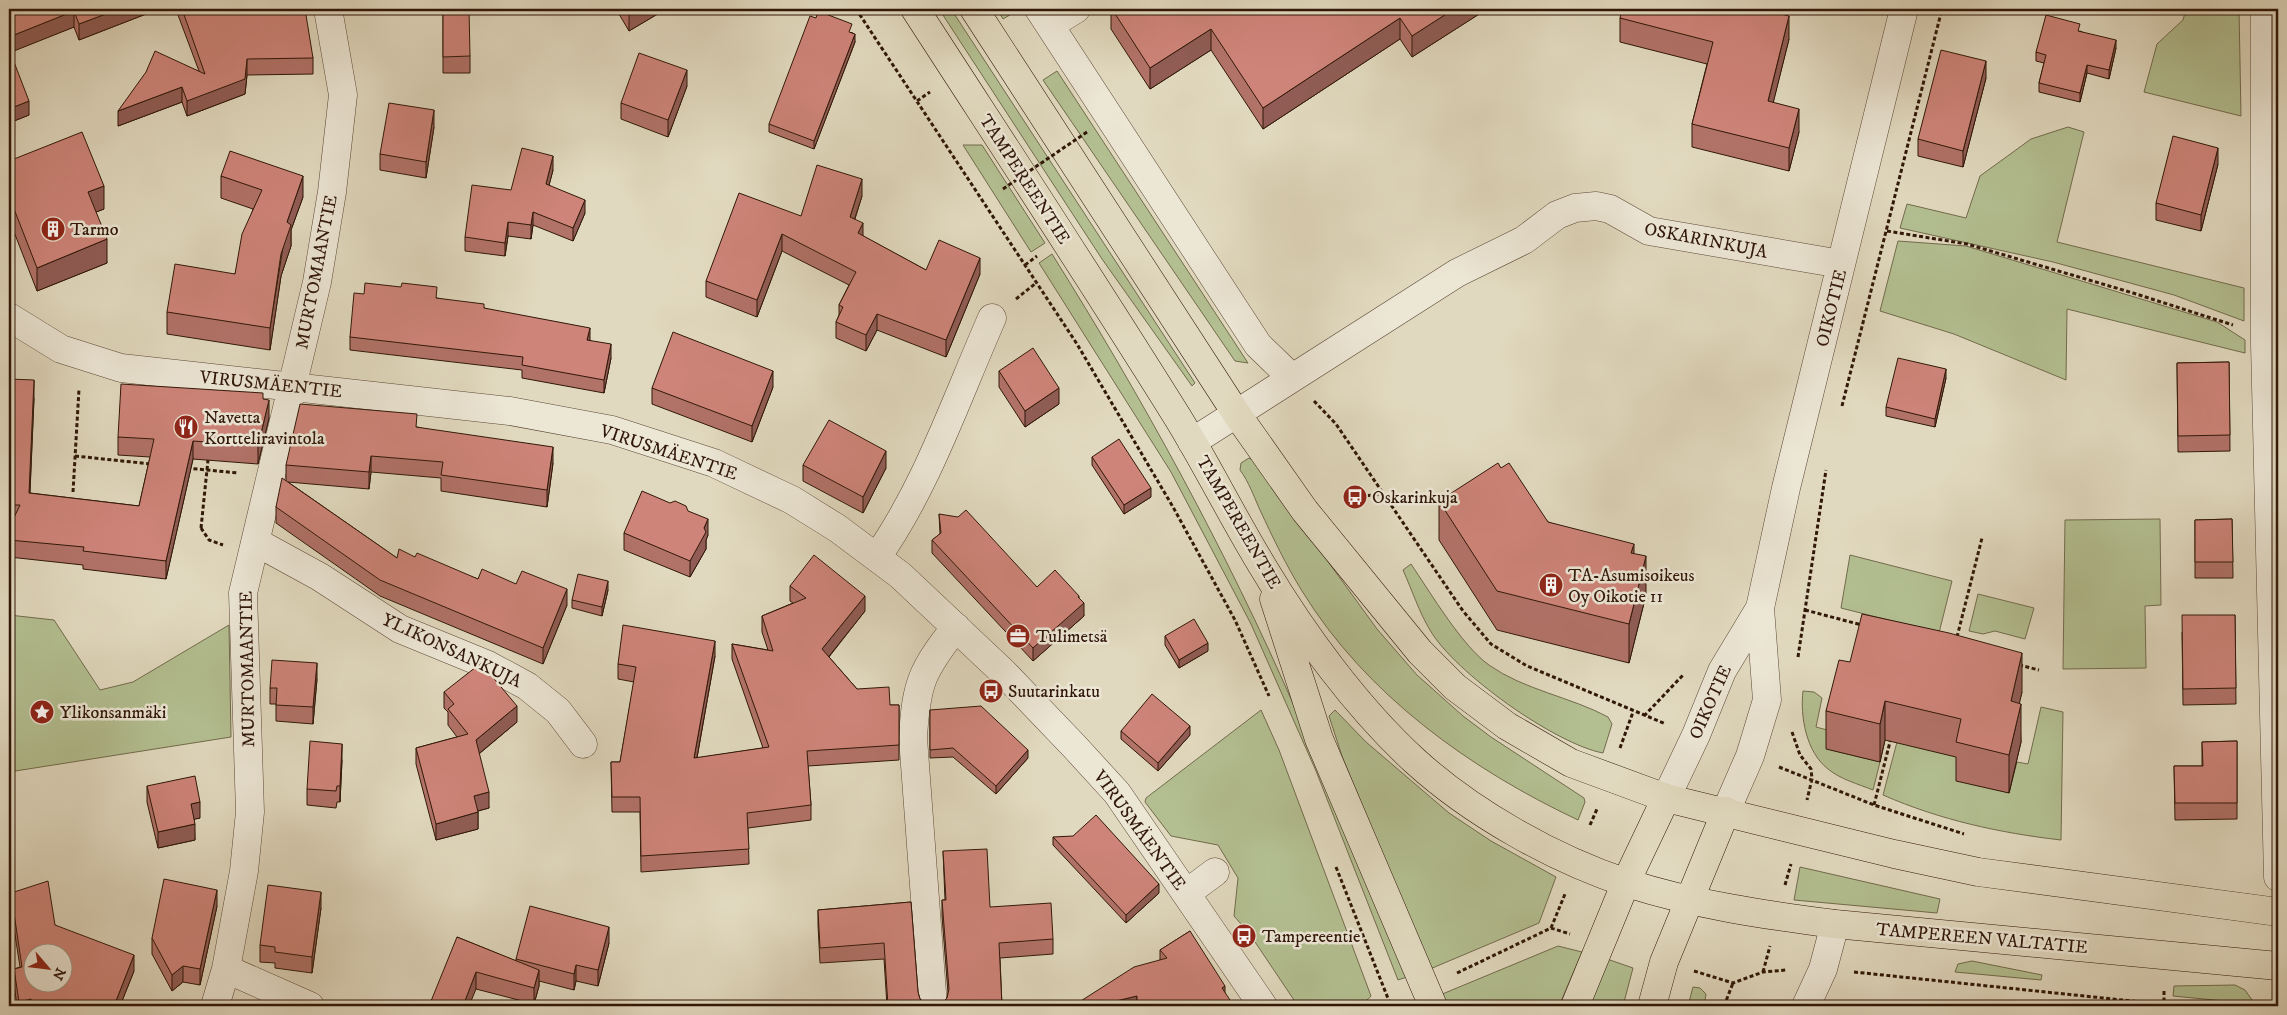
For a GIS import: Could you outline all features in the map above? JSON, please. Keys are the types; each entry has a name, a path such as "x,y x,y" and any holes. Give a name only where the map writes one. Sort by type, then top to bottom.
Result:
{"main road":[{"name":"TAMPEREENTIE","path":"915,9 1192,442 1264,569 1326,659 1365,710 1415,761 1462,798 1512,830 1558,854 1626,882 1688,900"},
{"path":"974,9 1236,413 1305,511 1375,600 1420,652 1455,687 1507,726 1571,763 1666,798 1726,811 1894,854 1978,872 2278,912"},
{"path":"1264,569 1319,739 1433,1006"},
{"path":"1574,1006 1626,882 1666,798"},
{"path":"1652,1006 1660,975 1688,900 1726,811"},
{"name":"TAMPEREEN VALTATIE","path":"1688,900 1777,917 1836,924 2278,966"}],"street":[{"name":"MURTOMAANTIE","path":"215,1006 226,969 244,871 250,812 243,593 317,282 332,192 343,95 328,9"},
{"path":"1076,9 1045,17 1258,345 1291,377"},
{"name":"OIKOTIE","path":"1726,811 1750,756 1767,700 1760,608 1786,488 1904,9"},
{"path":"2264,9 2265,344 2273,516 2278,877"},
{"name":"OSKARINKUJA","path":"1192,442 1291,377 1457,273 1524,240 1557,215 1575,208 1596,206 1610,210 1649,231 1841,264"},
{"name":"VIRUSMÄENTIE","path":"9,317 61,349 121,368 510,411 612,430 714,463 804,507 877,557 956,627 1018,687 1117,793 1263,1006"},
{"path":"877,557 896,530 920,482 992,318"},
{"name":"YLIKONSANKUJA","path":"256,542 320,577 400,629 488,665 527,686 558,711 583,744"},
{"name":"OIKOTIE","path":"1666,798 1696,735 1722,670 1760,608"},
{"path":"933,1006 913,738 915,704 922,674 956,627"},
{"path":"1187,893 1215,872"},
{"path":"1806,1006 1823,969 1836,924"},
{"path":"226,969 310,1006"}],"path":[{"path":"856,9 1076,344 1178,516 1235,620 1270,700"},
{"path":"1842,408 1942,9"},
{"path":"917,101 930,92"},
{"path":"1003,189 1087,132"},
{"path":"1887,231 1967,244 2133,293 2219,320 2265,344"},
{"path":"1025,265 1043,252"},
{"path":"1291,377 1336,424 1463,611 1491,644 1527,666 1674,728"},
{"path":"72,492 78,388"},
{"path":"75,456 153,464"},
{"path":"201,528 208,460"},
{"path":"1797,664 1827,465"},
{"path":"183,467 271,477"},
{"path":"1355,498 1382,494"},
{"path":"1956,641 1982,538"},
{"path":"1805,610 1870,627"},
{"path":"2011,662 2038,670"},
{"path":"1617,755 1633,712"},
{"path":"1791,723 1791,731 1800,755 1811,769 1812,779 1805,808"},
{"path":"1874,805 1893,730"},
{"path":"1774,765 1874,805 1973,836"},
{"path":"1590,825 1597,809"},
{"path":"1784,890 1790,864"},
{"path":"1336,866 1390,1004 1380,1006"},
{"path":"1551,928 1565,892"},
{"path":"1457,973 1551,928 1578,936"},
{"path":"1763,972 1772,938"},
{"path":"1697,972 1733,984 1763,972 1823,969 2180,1006"},
{"path":"1724,1006 1733,984"},
{"path":"2164,991 2164,1005"}],"green space":[{"path":"939,9 951,9 1195,383 1192,386 1102,259"},
{"path":"997,9 1020,9 1003,19"},
{"path":"2186,9 2239,9 2241,116 2144,92 2157,44 2183,20"},
{"path":"1057,71 1248,363 1235,361 1043,80"},
{"path":"2068,127 2084,132 2057,242 2244,288 2244,321 2174,295 2053,262 1900,228 1907,204 1966,218 1980,176 2031,139"},
{"path":"963,145 982,145 1045,243 1031,252"},
{"path":"1898,241 1966,246 2217,322 2245,340 2245,353 2067,309 2066,380 1954,334 1880,311"},
{"path":"1052,254 1151,420 1241,591 1295,708 1407,977 1398,980 1316,771 1251,624 1171,472 1039,263"},
{"path":"1249,458 1255,461 1377,629 1417,675 1463,716 1491,737 1584,798 1585,802 1578,820 1538,800 1460,753 1389,696 1357,663 1328,629 1302,591 1285,561 1240,470 1241,463"},
{"path":"2160,519 2161,605 2145,606 2146,668 2063,669 2065,520"},
{"path":"1850,555 1952,581 1939,633 1841,608"},
{"path":"1411,564 1457,632 1489,665 1517,681 1608,717 1612,724 1603,753 1583,747 1533,721 1460,666 1442,647 1422,616 1403,570"},
{"path":"1978,594 2034,608 2025,639 1995,631 1983,634 1969,631"},
{"path":"9,615 54,620 100,690 133,682 229,625 231,737 9,772"},
{"path":"1803,691 1814,692 1822,698 1816,727 1831,731 1827,749 1880,762 1873,790 1838,776 1820,762 1806,733 1802,701"},
{"path":"2041,707 2063,712 2061,840 2015,834 1970,824 1926,812 1883,795 1897,742 1933,732 2009,793 2017,762 2028,764"},
{"path":"1261,710 1279,750 1371,996 1357,1004 1337,1007 1298,1006 1249,933 1234,916 1238,878 1218,845 1171,836 1145,802 1146,798"},
{"path":"1335,710 1366,742 1449,813 1491,841 1556,877 1539,923 1430,969 1342,756 1329,716"},
{"path":"1800,867 1940,899 1937,913 1794,900"},
{"path":"1558,946 1582,952 1559,1006 1445,1006 1440,995"},
{"path":"1607,959 1633,968 1623,1006 1587,1006"},
{"path":"1972,961 2042,975 2041,980 1955,972 1958,964"},
{"path":"2235,985 2245,990 2255,1004 2173,996 2174,986"},
{"path":"1693,987 1700,988 1706,994 1704,1006 1688,1006"}],"building":[{"path":"9,9 119,9 79,24 74,11 9,37"},
{"path":"182,9 305,9 313,58 247,59 245,79 187,101 182,87 118,111 146,72 155,51 205,74"},
{"path":"443,9 469,9 470,56 443,57"},
{"path":"626,9 639,9 629,14"},
{"path":"1112,9 1454,9 1412,36 1400,18 1263,108 1211,29 1150,68"},
{"path":"1622,9 1762,9 1789,16 1768,101 1799,109 1789,148 1692,124 1713,42 1620,18"},
{"path":"818,11 852,24 849,32 855,34 814,141 769,124 810,16 816,18"},
{"path":"2046,15 2080,24 2078,31 2116,40 2109,70 2087,65 2080,93 2039,83 2046,55 2036,52"},
{"path":"9,49 29,101 9,109"},
{"path":"1941,50 1986,61 1963,151 1918,139"},
{"path":"639,53 687,70 668,120 621,103"},
{"path":"389,103 434,110 426,162 380,154"},
{"name":"Tarmo","path":"82,132 104,186 88,192 107,239 37,268 9,196 9,161"},
{"path":"2173,136 2218,148 2201,215 2156,203"},
{"path":"522,148 553,156 546,184 585,200 573,228 533,212 531,225 508,222 505,243 465,237 472,185 511,190"},
{"path":"230,151 303,176 287,222 291,225 281,254 270,328 167,312 175,264 235,274 242,234 262,190 221,176"},
{"path":"817,165 862,179 850,217 863,223 858,233 926,270 939,240 980,258 946,340 877,314 866,335 836,322 843,307 839,305 856,272 782,234 757,300 706,281 739,193 801,216"},
{"path":"365,283 401,287 402,283 437,287 436,298 484,304 484,308 590,328 587,340 611,344 604,380 522,365 523,357 350,337 354,293 364,294"},
{"path":"673,332 773,371 752,426 652,388"},
{"path":"1033,348 1059,388 1025,411 999,371"},
{"path":"1898,358 1946,369 1935,419 1886,407"},
{"path":"2229,362 2230,435 2178,436 2177,363"},
{"path":"9,379 34,380 29,493 139,506 154,439 118,437 121,384 263,393 263,399 269,400 258,446 193,441 166,561 83,551 84,547 9,540 9,528 20,505 9,505"},
{"path":"300,404 417,414 416,427 553,447 547,490 441,475 443,462 371,456 369,472 286,465"},
{"path":"829,420 886,451 863,497 803,465"},
{"path":"1119,439 1151,488 1124,505 1092,457"},
{"path":"1498,463 1501,468 1509,463 1548,522 1634,544 1631,553 1646,556 1629,624 1497,591 1439,501"},
{"path":"282,478 397,558 399,549 415,557 417,553 478,579 482,569 516,584 522,571 567,589 543,648 380,580 276,507"},
{"path":"642,491 670,503 675,501 686,506 688,511 708,519 704,528 706,532 690,561 624,533"},
{"path":"966,510 1037,587 1055,570 1084,603 1033,648 932,540 941,533 939,514 958,517"},
{"path":"2232,519 2233,562 2195,562 2195,520"},
{"path":"814,555 865,596 822,649 857,689 889,687 890,705 899,705 899,745 807,751 811,805 747,813 749,849 641,856 640,797 612,797 611,762 620,762 636,667 618,664 623,625 715,641 694,758 769,747 732,644 773,651 762,616 806,598 790,586"},
{"path":"578,574 608,581 602,607 572,600"},
{"path":"1862,614 1949,633 2022,653 2011,701 2021,704 2009,755 1956,742 1961,719 1885,701 1880,724 1826,711 1839,660 1850,662"},
{"path":"2182,615 2235,615 2236,688 2183,689"},
{"path":"1194,619 1208,643 1179,660 1165,636"},
{"path":"272,660 317,663 313,707 276,705 277,688 270,688"},
{"path":"481,663 517,706 476,740 489,792 474,796 478,812 436,824 416,748 468,734 448,709 454,704 444,692"},
{"path":"1152,694 1190,726 1158,763 1121,731"},
{"path":"981,706 1028,750 996,786 953,748 930,750 930,710"},
{"path":"310,741 342,744 340,786 337,786 336,791 307,789"},
{"path":"2237,741 2237,803 2175,803 2174,766 2203,766 2202,742"},
{"path":"195,776 200,802 191,804 195,824 158,832 147,786"},
{"path":"1096,815 1159,884 1126,915 1053,837 1073,836"},
{"path":"987,849 990,907 1051,903 1053,939 999,943 1002,1006 934,1006 941,1004 947,998 949,989 942,900 946,900 943,851"},
{"path":"164,879 217,890 200,969 183,966 172,975 152,938"},
{"path":"48,881 55,925 134,955 114,1006 33,1006 31,999 19,1002 14,969 22,967 11,893"},
{"path":"268,885 321,892 312,957 275,952 275,947 260,945"},
{"path":"911,902 918,992 920,999 926,1004 934,1006 888,1006 884,943 820,948 818,910"},
{"path":"530,906 609,927 598,970 576,965 574,974 516,959"},
{"path":"1190,931 1225,986 1222,988 1234,1006 1137,1006 1137,996 1095,1006 1073,1006 1134,967 1167,958 1160,950"},
{"path":"457,937 539,970 534,988 476,972 463,1006 429,1006"},
{"path":"1825,1003 1995,1005 1995,1006 1825,1006"}],"place":[{"name":"Tarmo","path":"53,229"},
{"name":"Navetta Kortteliravintola","path":"186,427"},
{"name":"Oskarinkuja","path":"1355,497"},
{"name":"TA-Asumisoikeus Oy Oikotie 11","path":"1551,585"},
{"name":"Tulimetsä","path":"1018,636"},
{"name":"Suutarinkatu","path":"991,691"},
{"name":"Ylikonsanmäki","path":"42,712"},
{"name":"Tampereentie","path":"1244,936"}]}
